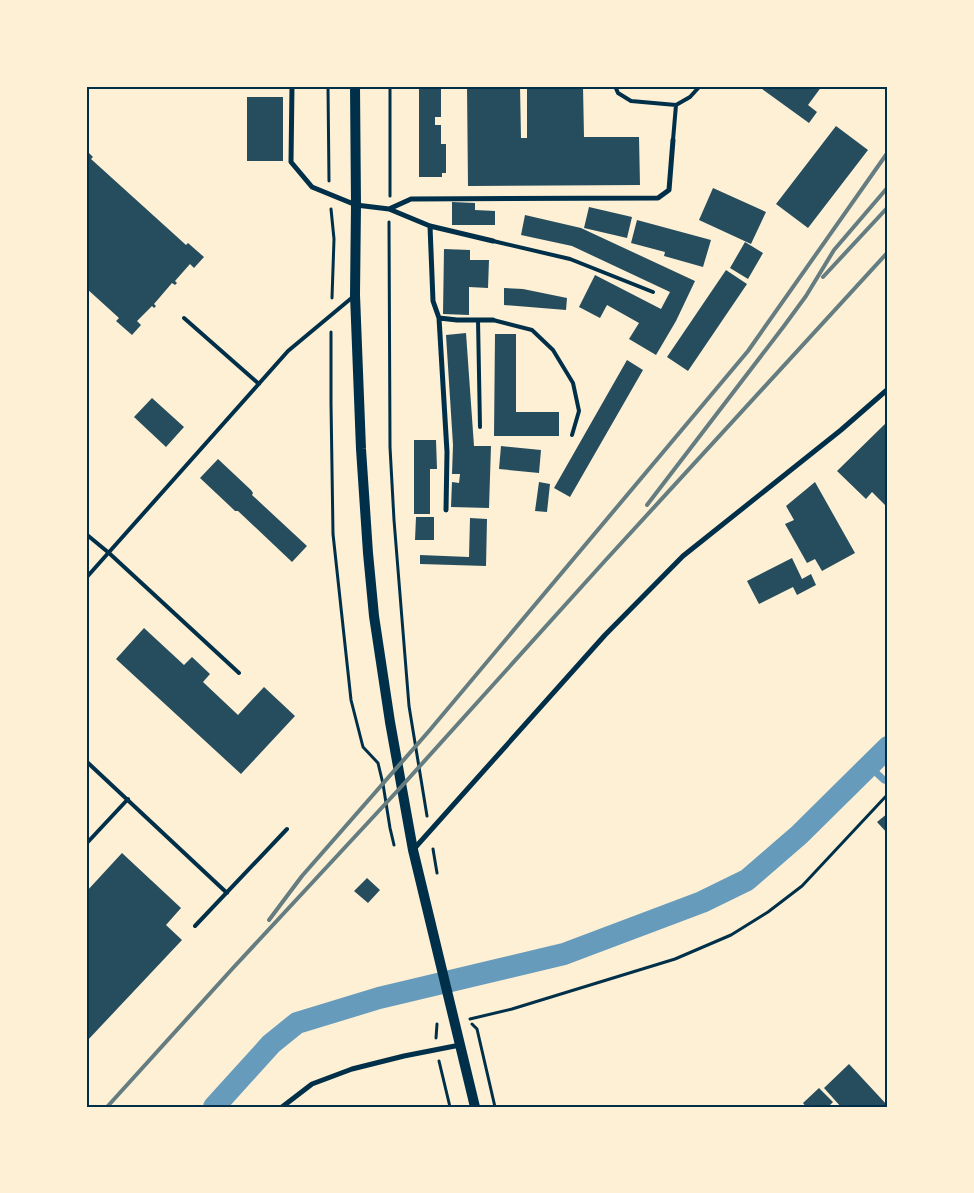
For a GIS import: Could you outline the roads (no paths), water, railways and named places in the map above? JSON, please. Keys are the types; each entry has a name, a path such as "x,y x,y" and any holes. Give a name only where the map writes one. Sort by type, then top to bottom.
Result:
{"main road":[{"path":"355,86 355,295 361,448 373,607 388,714 413,850 475,1107"}],"street":[{"path":"292,86 291,162 312,188 356,205 389,209 430,226 493,241"},
{"path":"389,209 411,199 658,198 669,190 672,140"},
{"path":"430,226 433,301 439,318 447,452 446,510"},
{"path":"439,318 493,320"},
{"path":"413,850 605,635 683,556 841,430 888,389"},
{"path":"282,1107 312,1084 352,1068 460,1045"}],"lane":[{"path":"615,86 618,93 631,101 676,105 690,97 700,86"},
{"path":"672,140 676,105"},
{"path":"493,241 570,259 653,292"},
{"path":"86,578 288,351 355,295"},
{"path":"184,318 259,384"},
{"path":"478,320 480,427"},
{"path":"493,320 532,330 553,350 573,383 579,411 572,435"},
{"path":"86,534 109,553 239,674"},
{"path":"86,761 227,892"},
{"path":"86,844 128,799"},
{"path":"195,926 287,829"}],"waterway":[{"path":"214,1107 271,1044 297,1023 379,998 564,954 702,902 747,880 799,835 888,747"},
{"path":"869,766 884,780"}],"railway":[{"path":"269,920 302,876 429,731 748,351 888,152"},
{"path":"647,505 784,326 806,296 834,250 888,187"},
{"path":"823,277 888,207"},
{"path":"107,1107 888,252"}]}
